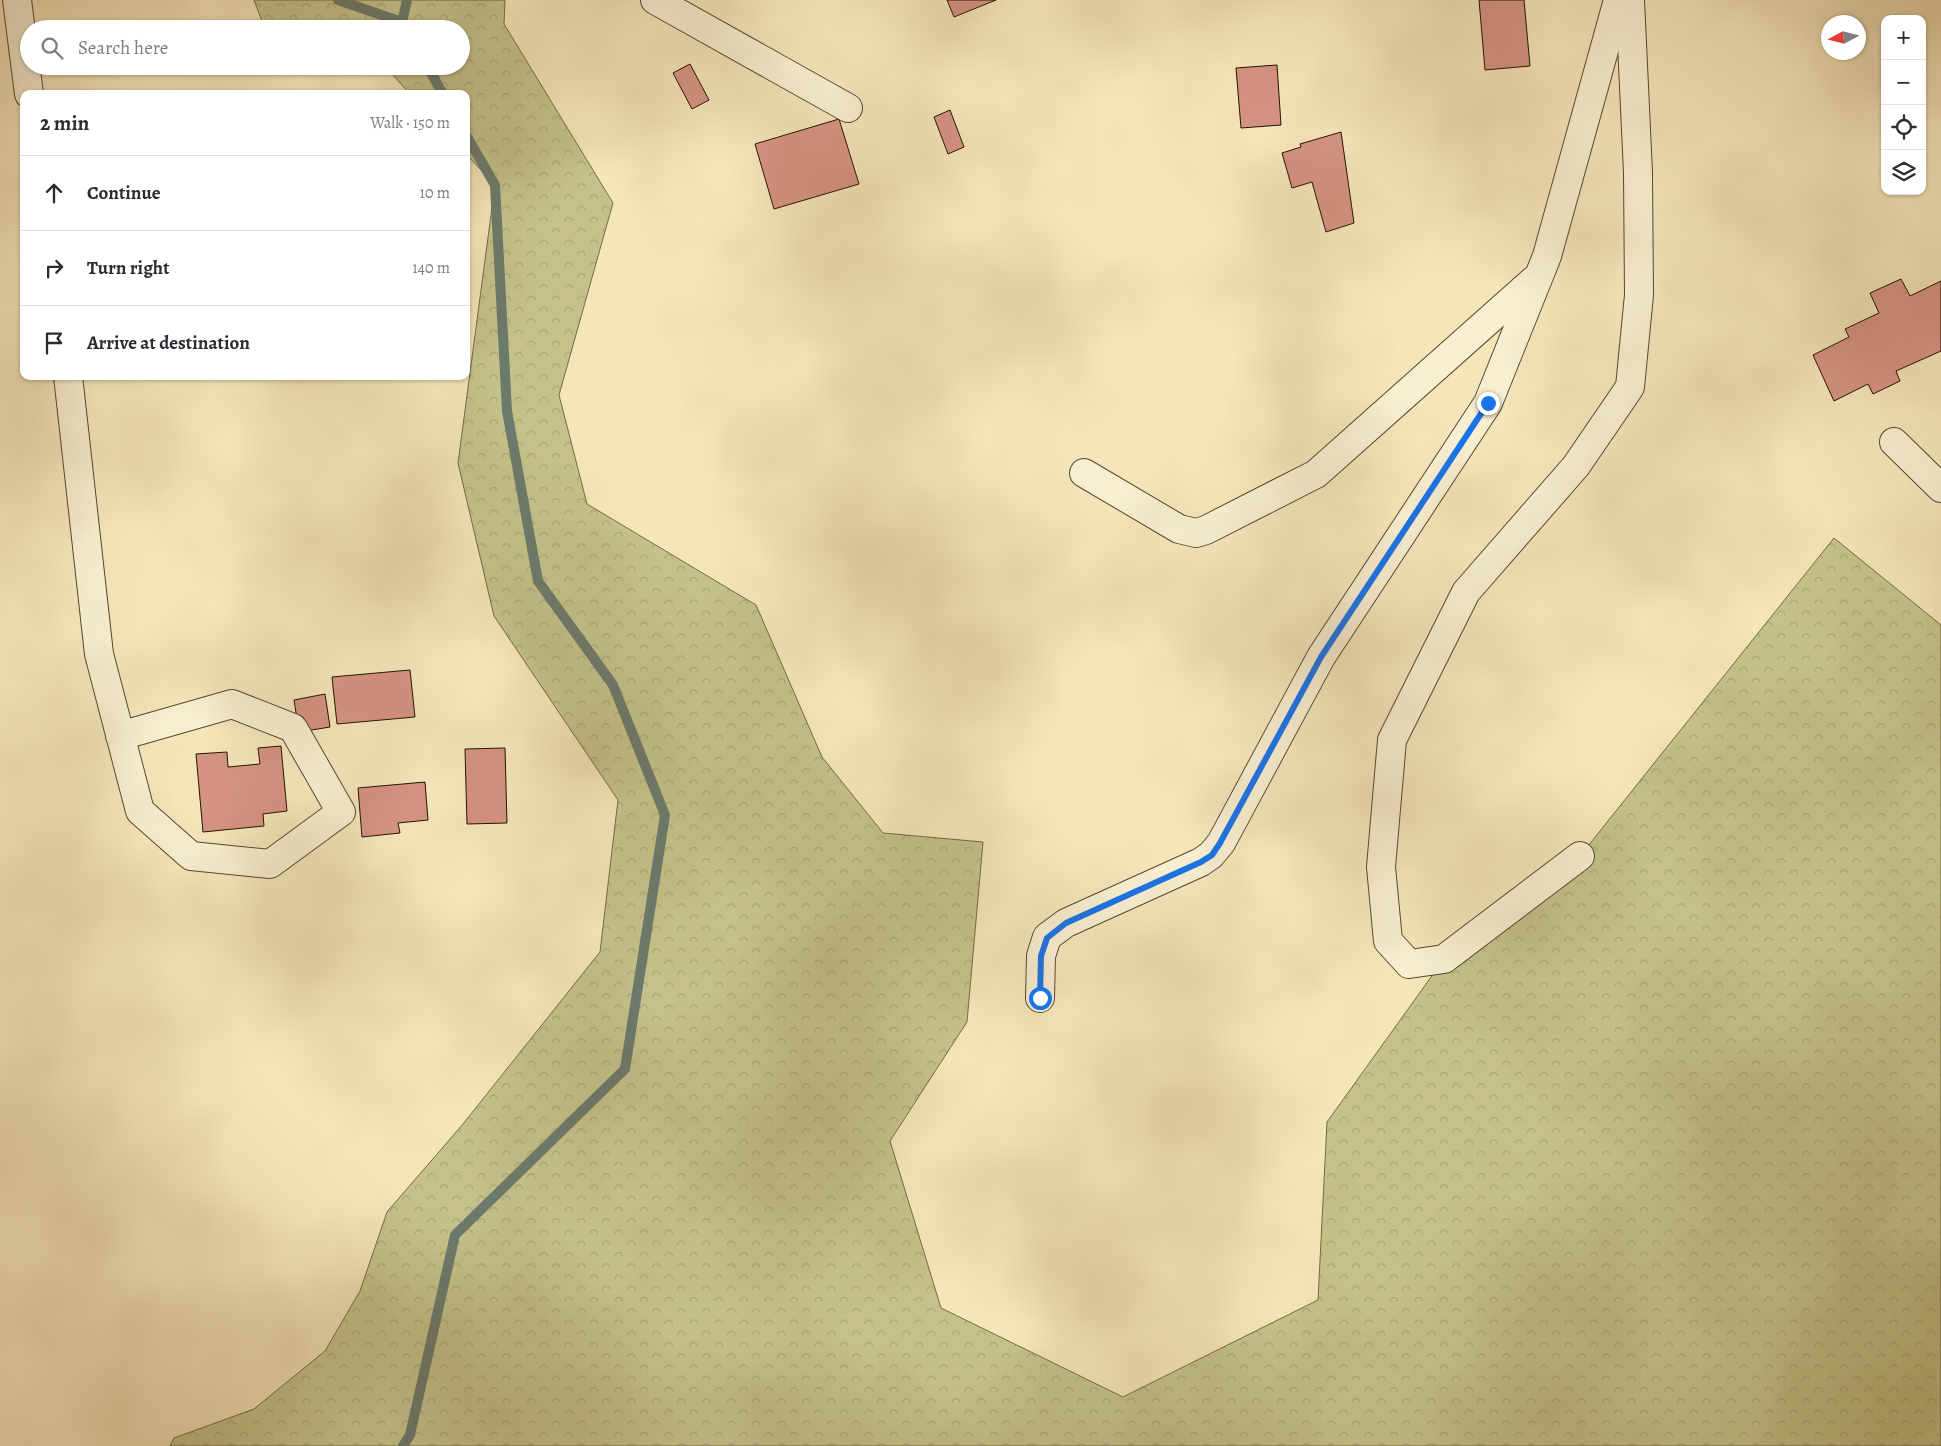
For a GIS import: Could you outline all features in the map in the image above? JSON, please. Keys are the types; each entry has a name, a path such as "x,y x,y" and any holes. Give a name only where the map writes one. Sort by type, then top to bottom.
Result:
{"lane":[{"path":"16,0 20,27"},
{"path":"655,0 848,108"},
{"path":"1040,998 1041,956 1047,938 1066,923 1201,862 1212,855 1321,657 1488,403 1547,256 1618,0"},
{"path":"1580,856 1444,959 1410,964 1388,941 1381,867 1392,740 1466,592 1576,466 1630,387 1639,295 1638,172 1630,0"},
{"path":"27,75 29,90"},
{"path":"1084,473 1179,529 1196,533 1206,530 1316,474 1539,276"},
{"path":"68,380 98,654 140,811 191,856 270,864 341,812 293,728 232,704 120,736"},
{"path":"1894,442 1941,488"}],"green space":[{"path":"254,0 505,0 504,24 613,203 559,395 587,504 756,605 822,757 883,833 983,842 967,1022 890,1141 941,1308 1123,1397 1318,1300 1327,1122 1444,959 1580,856 1834,538 1941,625 1941,1446 170,1446 174,1438 254,1409 325,1351 360,1291 387,1212 463,1124 600,952 618,800 494,616 458,463 495,185 470,158 470,90 406,90 393,75 470,75 470,20 262,20"}],"building":[{"path":"947,0 996,0 954,17"},
{"path":"1479,0 1524,0 1530,66 1485,70"},
{"path":"690,64 709,100 692,109 673,73"},
{"path":"1277,65 1281,125 1241,128 1236,68"},
{"path":"950,110 964,147 948,154 934,117"},
{"path":"839,119 859,184 774,209 755,144"},
{"path":"1341,132 1354,223 1326,232 1312,182 1292,188 1282,153 1301,147 1300,144"},
{"path":"1901,279 1910,296 1941,281 1941,351 1896,371 1900,381 1873,394 1868,384 1834,401 1813,355 1849,337 1845,329 1879,313 1870,293"},
{"path":"410,670 415,717 337,724 332,677"},
{"path":"325,694 330,727 299,732 294,700"},
{"path":"281,746 287,811 263,814 264,826 203,832 196,754 227,752 228,767 260,764 258,748"},
{"path":"505,748 507,823 467,824 465,749"},
{"path":"425,782 428,820 398,823 400,833 362,837 358,788"}],"waterway":[{"path":"338,0 396,20"},
{"path":"402,20 407,0"},
{"path":"432,75 441,90"},
{"path":"403,1446 410,1435 455,1235 625,1069 665,815 613,685 538,581 507,411 495,185 470,142"}],"route":[{"path":"1040,998 1041,956 1047,938 1066,923 1201,862 1212,855 1321,657 1488,403"}]}
